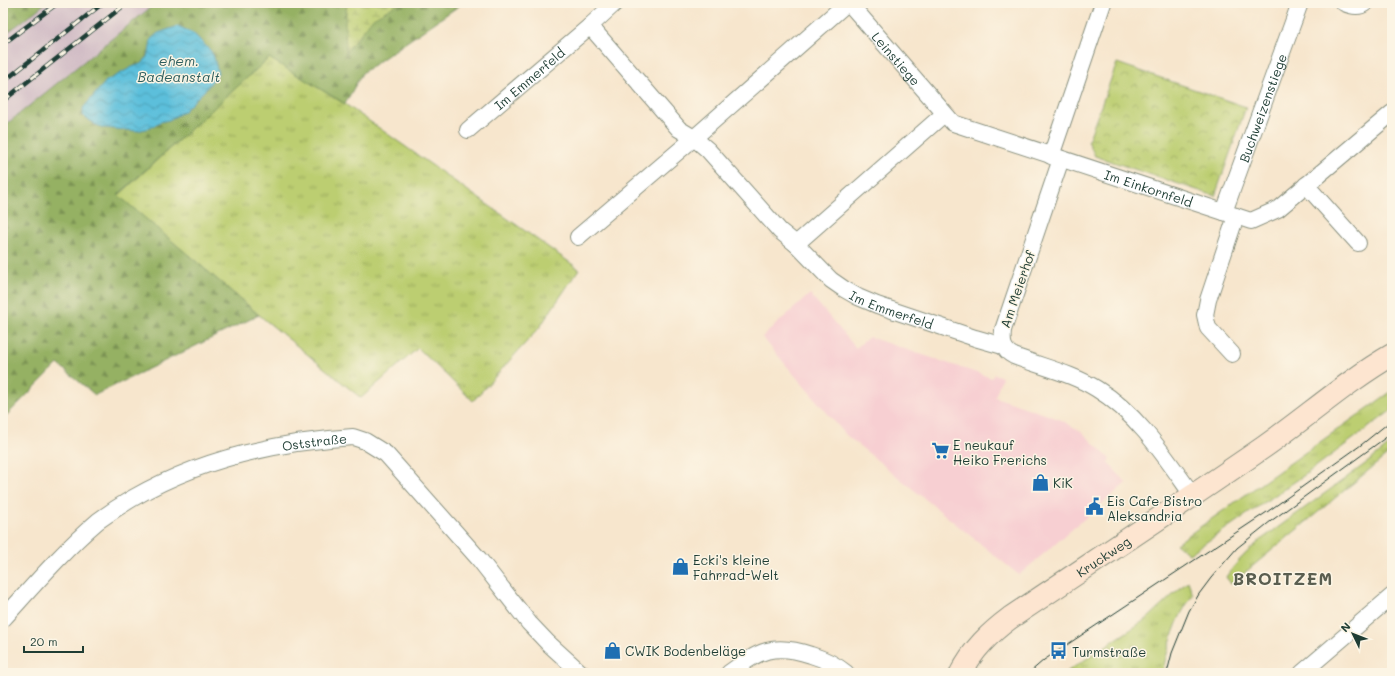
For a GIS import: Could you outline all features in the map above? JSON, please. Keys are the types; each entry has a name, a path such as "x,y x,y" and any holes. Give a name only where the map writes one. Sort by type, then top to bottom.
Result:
{"street":[{"name":"Im Emmerfeld","path":"468,130 615,3"},
{"name":"Leinstiege","path":"694,138 848,3 953,123 1061,159"},
{"path":"1061,159 1051,156 1103,3"},
{"name":"Buchweizenstiege","path":"1230,214 1300,3"},
{"path":"1344,3 1353,6 1364,5 1365,3"},
{"name":"Im Emmerfeld","path":"590,26 680,129 708,150 780,231 796,244 831,280 858,297 975,338 1003,346"},
{"name":"Im Einkornfeld","path":"1061,159 1251,221 1278,209 1392,113"},
{"path":"796,244 944,114"},
{"path":"578,237 694,138"},
{"name":"Am Meierhof","path":"1061,159 1002,330 1003,346 1008,353 1014,356 1061,372 1096,388 1109,397 1142,429 1160,450 1193,496"},
{"path":"1306,185 1358,244"},
{"path":"1230,214 1205,315 1208,328 1232,354"},
{"name":"Kruckweg","path":"1373,366 1392,342"},
{"name":"Kruckweg","path":"961,673 974,652 994,630 1266,446 1373,366 1392,355"},
{"name":"Oststraße","path":"3,619 66,552 99,521 150,488 184,472 211,462 270,448 353,437 365,441 386,454 480,559 529,623 548,643 581,673"},
{"path":"1302,673 1392,596"},
{"path":"729,673 759,653 781,648 795,650 828,661 846,673"}],"shaded area":[{"path":"46,3 156,3 3,127 3,36"},
{"path":"810,294 856,348 869,337 992,378 994,374 1002,377 995,397 1051,416 1082,432 1110,459 1108,462 1126,483 1019,575 846,435 762,337"}],"green space":[{"path":"3,3 46,3 3,36"},
{"path":"156,3 463,3 362,73 345,104 269,58 118,195 259,315 95,395 58,364 3,419 3,127"},
{"path":"347,3 400,3 373,18 346,52 345,24"},
{"path":"269,57 345,104 579,269 539,328 473,401 418,348 361,398 259,315 118,196"},
{"path":"1117,63 1246,107 1215,196 1095,156 1088,141"},
{"path":"1392,391 1392,410 1306,474 1189,554 1176,544"},
{"path":"1392,443 1392,451 1231,584 1226,577 1247,552 1257,543"},
{"path":"1188,581 1193,595 1177,623 1162,673 1065,673 1148,618"}],"water":[{"name":"ehem. Badeanstalt","path":"178,26 193,33 211,51 218,73 206,89 183,112 150,128 137,131 104,128 96,125 83,116 83,108 106,81 132,67 143,63 149,53 151,39 158,33"}],"tram line":[{"path":"1029,673 1044,660 1267,512 1361,445 1392,420"},
{"path":"1167,673 1172,653 1189,611 1211,578 1237,548 1271,521 1392,433"}],"railway":[{"path":"3,44 58,3"},
{"path":"3,82 103,3"},
{"path":"3,101 127,3"}],"place":[{"name":"E neukauf Heiko Frerichs","path":"940,451"},
{"name":"KiK","path":"1040,482"},
{"name":"Eis Cafe Bistro Aleksandria","path":"1094,507"},
{"name":"Ecki's kleine Fahrrad-Welt","path":"680,566"},
{"name":"CWIK Bodenbeläge","path":"612,650"},
{"name":"Turmstraße","path":"1059,651"}],"district":[{"name":"BROITZEM","path":"1283,578"}]}
